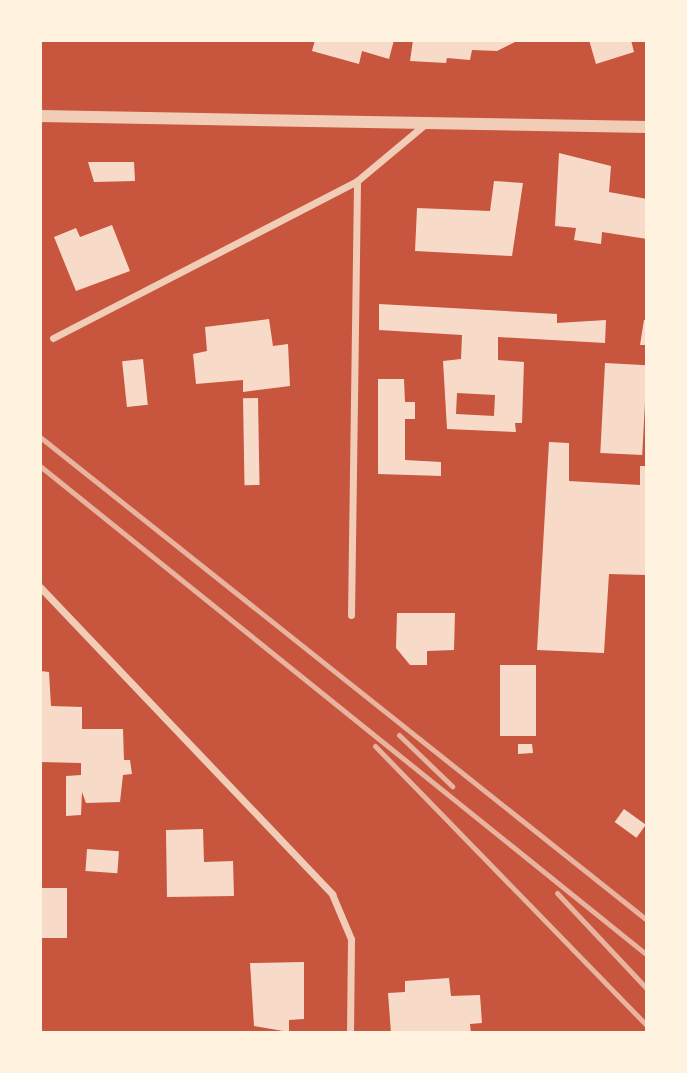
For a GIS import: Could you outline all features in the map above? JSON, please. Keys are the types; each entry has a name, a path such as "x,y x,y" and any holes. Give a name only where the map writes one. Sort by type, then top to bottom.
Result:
{"street":[{"path":"40,116 647,127"},
{"path":"53,338 357,181 427,122"},
{"path":"351,615 357,181"},
{"path":"40,587 332,894 351,939 350,1033"}],"building":[{"path":"315,40 394,40 389,59 362,51 359,64 312,51"},
{"path":"413,40 515,42 497,51 472,50 470,60 447,58 446,63 410,61"},
{"path":"589,40 631,40 634,52 596,64"},
{"path":"559,153 611,166 609,192 647,199 647,239 602,232 601,244 574,240 576,228 555,226"},
{"path":"88,162 134,162 135,181 94,182"},
{"path":"494,181 523,183 512,256 415,251 417,208 490,211"},
{"path":"112,225 130,271 76,291 54,237 76,228 80,237"},
{"path":"379,304 557,314 557,323 606,320 605,343 498,337 498,360 524,362 522,423 515,423 516,432 447,429 443,361 461,359 462,335 379,330","holes":["457,393 495,395 494,416 456,414"]},
{"path":"269,319 273,346 288,344 290,386 243,392 243,380 196,384 193,354 207,351 205,327"},
{"path":"644,320 647,320 647,345 640,345"},
{"path":"143,359 148,405 127,407 122,361"},
{"path":"605,363 647,365 642,455 600,453"},
{"path":"378,379 404,379 405,402 415,402 415,419 405,419 405,460 441,462 441,476 378,474"},
{"path":"243,398 258,398 260,485 245,485"},
{"path":"549,442 569,443 569,481 640,485 640,466 647,466 647,575 609,574 604,653 537,650"},
{"path":"397,613 455,613 454,650 427,651 427,665 410,665 396,648"},
{"path":"500,665 536,665 536,736 500,736"},
{"path":"40,671 49,672 51,706 82,707 82,729 123,729 124,760 130,760 132,774 123,775 120,802 86,803 82,792 81,815 66,816 66,776 81,775 81,763 40,762"},
{"path":"518,744 532,744 533,753 518,754"},
{"path":"624,809 646,825 636,838 615,822"},
{"path":"203,829 204,862 233,861 234,896 167,897 166,830"},
{"path":"87,849 119,851 117,873 85,871"},
{"path":"40,888 67,888 67,938 40,938"},
{"path":"304,962 304,1019 289,1020 289,1032 254,1026 250,963"},
{"path":"449,978 451,996 480,995 482,1023 470,1024 471,1033 391,1033 388,993 405,992 405,981"}],"railway":[{"path":"40,437 647,920"},
{"path":"40,466 647,955"},
{"path":"399,735 452,786"},
{"path":"375,746 647,1026"},
{"path":"557,893 647,989"}]}
